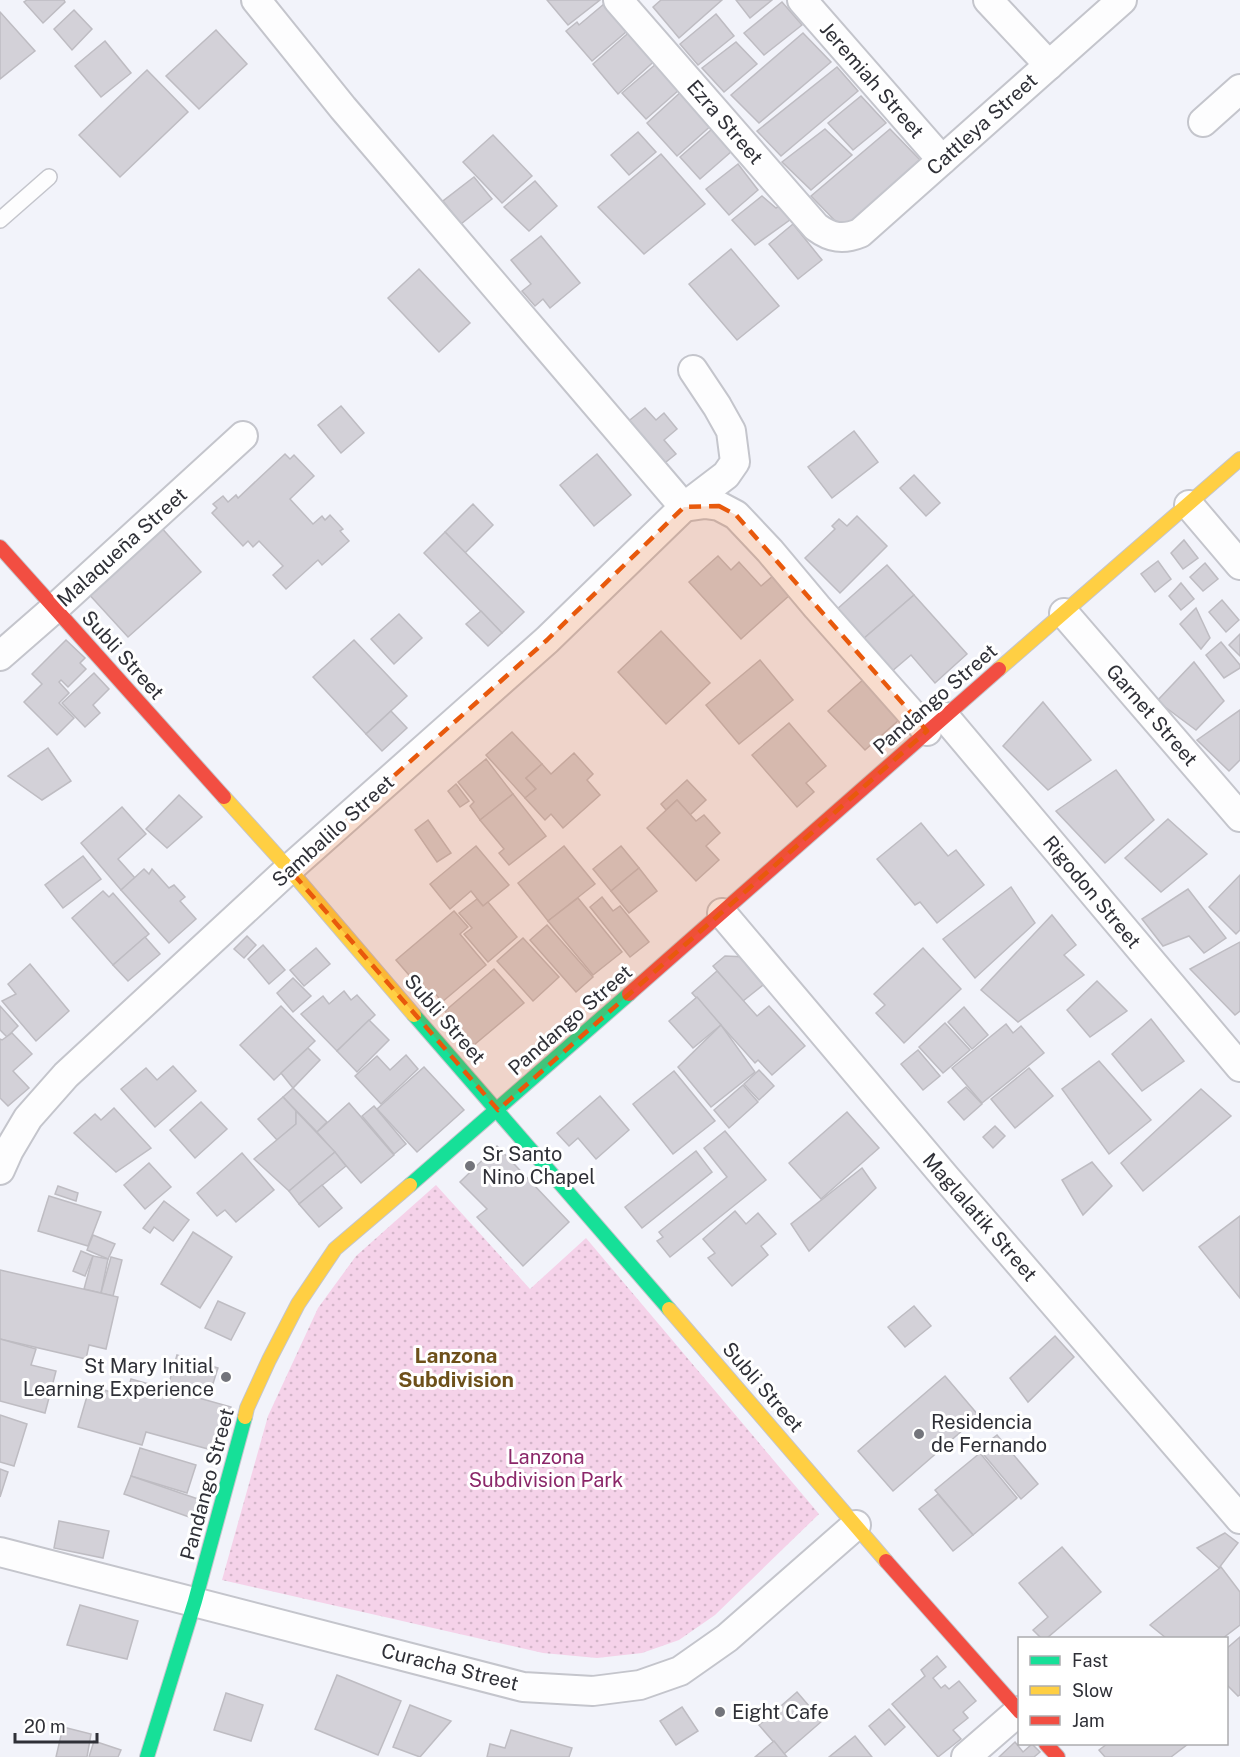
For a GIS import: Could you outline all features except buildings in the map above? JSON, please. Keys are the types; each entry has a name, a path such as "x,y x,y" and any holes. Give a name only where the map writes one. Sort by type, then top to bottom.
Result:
{"street":[{"path":"256,0 343,108 684,507"},
{"name":"Ezra Street","path":"618,0 816,227 837,238"},
{"name":"Jeremiah Street","path":"802,0 942,160"},
{"path":"988,0 1049,65"},
{"name":"Cattleya Street","path":"837,238 860,233 1122,0"},
{"path":"1203,122 1240,89"},
{"name":"Sambalilo Street","path":"0,1170 28,1118 66,1075 290,869 547,640 684,507 726,475 735,462 731,431 693,370"},
{"name":"Malaqueña Street","path":"0,656 243,436"},
{"name":"Pandango Street","path":"147,1757 195,1601 247,1408 298,1304 334,1250 498,1110 1240,459"},
{"name":"Rigodon Street","path":"684,507 705,504 718,506 736,515 764,544 817,607 936,724 1240,1067"},
{"path":"1189,505 1240,565"},
{"name":"Subli Street","path":"0,547 290,869 1018,1711"},
{"name":"Garnet Street","path":"1064,613 1240,817"},
{"name":"Maglalatik Street","path":"722,913 1240,1519"},
{"name":"Curacha Street","path":"0,1552 523,1687 593,1691 640,1685 680,1671 727,1638 855,1525"},
{"path":"966,1757 1018,1713"},
{"path":"1048,1745 1058,1757"}],"lane":[{"path":"0,220 50,177"}],"highlighted area":[{"path":"719,506 736,515 927,731 498,1110 289,869 547,640 684,507"}],"green space":[{"name":"Lanzona Subdivision Park","path":"436,1185 530,1289 586,1238 819,1514 715,1615 679,1640 642,1653 597,1658 543,1653 222,1580 268,1416 318,1308 356,1256"}],"traffic: fast":[{"path":"410,1185 629,994"},
{"path":"414,1015 669,1309"},
{"path":"147,1757 195,1601 245,1417"}],"traffic: slow":[{"path":"999,669 1240,459"},
{"path":"224,797 414,1015"},
{"path":"245,1417 269,1360 298,1304 335,1249 410,1185"},
{"path":"669,1309 886,1561"}],"traffic: jam":[{"path":"0,547 224,797"},
{"path":"629,994 999,669"},
{"path":"886,1561 1018,1710"},
{"path":"1047,1745 1058,1757"}],"place":[{"name":"Sr Santo Nino Chapel","path":"470,1166"},
{"name":"St Mary Initial Learning Experience","path":"226,1377"},
{"name":"Residencia de Fernando","path":"919,1434"},
{"name":"Eight Cafe","path":"720,1712"}],"district":[{"name":"Lanzona Subdivision","path":"456,1368"}]}
